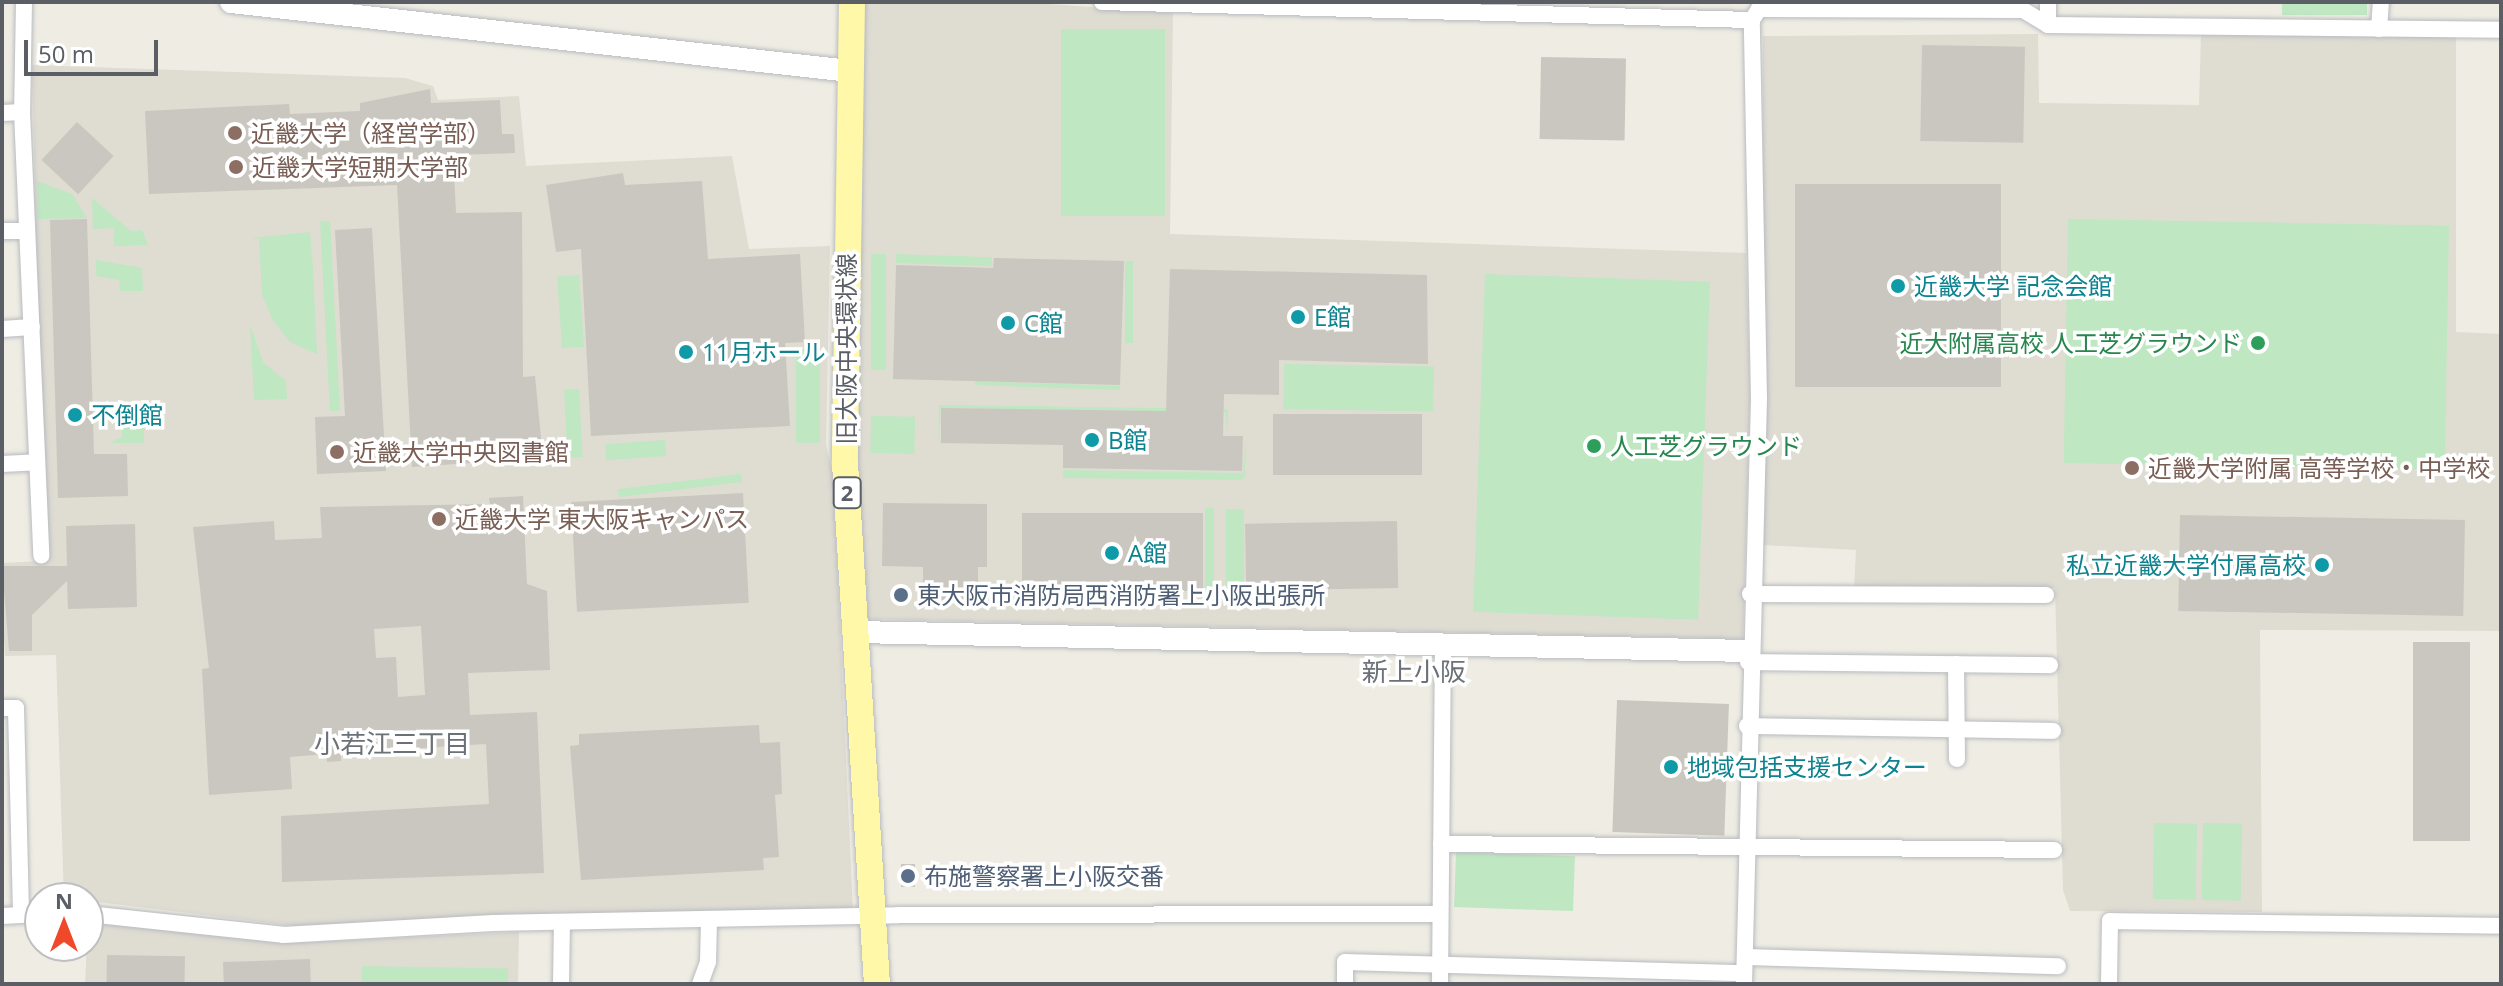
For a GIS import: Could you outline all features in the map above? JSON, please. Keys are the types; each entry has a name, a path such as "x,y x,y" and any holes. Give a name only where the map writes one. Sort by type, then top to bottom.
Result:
{"main road":[{"name":"旧大阪中央環状線","path":"852,2 845,463 877,984"}],"street":[{"path":"24,2 22,112 41,556"},
{"path":"231,2 850,71"},
{"path":"1102,2 1370,7 2023,10 2048,25 2501,30"},
{"path":"2048,2 2048,25"},
{"path":"2379,29 2381,2"},
{"path":"1745,971 1748,656 1759,398 1757,10"},
{"path":"2,113 22,112"},
{"path":"2,231 27,231"},
{"path":"2,329 32,327"},
{"path":"2,464 37,462"},
{"path":"1750,594 2046,595"},
{"path":"856,632 1443,645 2050,665"},
{"path":"1440,984 1443,645"},
{"path":"1956,664 1957,759"},
{"path":"2,708 16,708 9,764 20,852 21,914 2,916"},
{"path":"1747,726 2053,731"},
{"path":"1441,844 2054,850"},
{"path":"2,855 20,852"},
{"path":"104,916 283,935 562,922 1440,914"},
{"path":"700,984 708,962 709,921"},
{"path":"2109,984 2110,921 2501,926"},
{"path":"561,984 562,922"},
{"path":"1345,984 1345,962 1745,971 2058,966"}],"shaded area":[{"path":"865,2 1022,2 1173,13 1170,234 1746,253 1750,395 1743,639 867,619 857,468"},
{"name":"近畿大学附属 高等学校・中学校","path":"2038,34 2039,103 2199,105 2201,34 2456,34 2456,332 2501,334 2499,631 2260,630 2262,912 2070,911 2063,890 2055,588 1854,589 1856,550 1763,545 1763,36"},
{"name":"近畿大学 東大阪キャンパス","path":"32,65 405,78 433,86 438,100 519,96 526,166 732,156 749,249 830,246 826,444 833,476 853,912 511,915 295,926 104,903 104,882 63,882 56,655 5,656 2,563 44,561"},
{"path":"104,924 287,943 519,932 518,984 85,984 86,962 104,962"}],"green space":[{"path":"2282,2 2367,2 2367,15 2282,15"},
{"path":"1061,29 1165,29 1165,216 1061,216"},
{"path":"37,181 72,194 87,218 38,219"},
{"path":"92,198 131,231 142,230 148,245 114,246 114,228 93,229"},
{"name":"近大附属高校 人工芝グラウンド","path":"2068,219 2449,226 2445,470 2064,463"},
{"path":"330,221 340,411 330,411 320,222"},
{"path":"310,232 317,354 290,342 274,322 262,296 259,239 251,238"},
{"path":"871,254 886,254 886,370 871,370"},
{"path":"896,254 992,257 992,266 896,263"},
{"path":"96,260 142,268 143,291 120,291 119,280 96,276"},
{"path":"1125,261 1133,261 1133,343 1125,343"},
{"name":"人工芝グラウンド","path":"1485,274 1710,282 1698,620 1473,612"},
{"path":"579,275 584,347 562,348 557,277"},
{"path":"250,324 263,362 286,381 287,399 254,400"},
{"path":"796,349 820,349 820,443 796,443"},
{"path":"1284,364 1434,367 1433,412 1283,409"},
{"path":"975,381 1120,386 1120,390 975,385"},
{"path":"579,389 583,457 568,458 564,390"},
{"path":"939,405 1228,409 1228,434 1225,412 941,408 938,443"},
{"path":"871,416 915,417 914,454 870,453"},
{"path":"143,420 144,443 109,443 122,437 122,426 112,422"},
{"path":"1246,437 1245,477 1241,480 1063,478 1063,470 1243,473"},
{"path":"665,440 666,456 606,460 605,444"},
{"path":"741,474 742,482 619,497 618,489"},
{"path":"1205,508 1214,508 1214,593 1205,593"},
{"path":"1226,509 1244,509 1244,589 1265,589 1265,596 1226,596"},
{"path":"2154,823 2197,824 2196,900 2153,899"},
{"path":"2203,823 2242,824 2241,901 2202,900"},
{"path":"1456,852 1575,856 1573,911 1454,907"},
{"path":"362,966 508,969 508,984 362,984"}],"building":[{"path":"1922,45 2025,47 2023,143 1920,141"},
{"path":"1541,57 1626,58 1625,140 1540,139"},
{"path":"430,89 431,103 500,100 502,134 514,134 515,153 453,155 456,213 522,212 523,377 535,376 543,458 412,467 397,185 149,194 145,111 289,104 290,114 360,111 360,103"},
{"path":"77,122 114,156 78,194 42,160"},
{"name":"11月ホール","path":"623,173 625,185 702,181 708,259 800,254 805,342 785,343 790,426 591,436 581,249 556,252 546,185"},
{"name":"近畿大学 記念会館","path":"1795,184 2001,184 2001,387 1795,387"},
{"path":"87,219 94,454 127,454 128,496 58,498 50,220"},
{"path":"372,228 386,471 317,474 315,417 345,416 335,230"},
{"name":"C館","path":"994,258 1124,261 1120,385 893,379 896,265 993,268"},
{"name":"E館","path":"1170,269 1427,275 1428,364 1279,360 1279,395 1224,394 1223,436 1243,436 1242,471 1063,468 1063,445 941,443 941,408 1166,411"},
{"path":"1273,414 1422,414 1422,475 1273,475"},
{"path":"743,493 749,603 577,612 571,502"},
{"path":"523,496 527,584 547,591 550,670 468,673 470,715 537,712 544,873 282,882 281,816 489,804 486,744 341,753 341,761 327,762 326,754 290,757 292,789 209,795 202,669 209,668 193,527 274,521 275,540 322,538 320,507 490,504 489,498","holes":["421,626 425,695 398,697 396,657 376,658 374,629"]},
{"path":"883,503 987,504 987,567 978,567 978,601 923,601 923,567 882,566"},
{"name":"A館","path":"1022,513 1203,513 1203,591 1022,591"},
{"name":"私立近畿大学付属高校","path":"2180,515 2465,520 2463,616 2178,611"},
{"path":"1397,521 1398,588 1246,591 1245,524"},
{"path":"135,524 137,607 68,609 67,581 32,615 32,651 9,651 2,566 67,566 66,526"},
{"path":"2413,642 2470,642 2470,841 2413,841"},
{"name":"地域包括支援センター","path":"1617,700 1729,704 1724,836 1612,832"},
{"path":"759,725 760,743 780,742 782,794 775,795 779,857 763,858 764,870 581,880 570,746 579,745 579,734"},
{"name":"布施警察署上小阪交番","path":"901,864 915,864 915,887 901,887"},
{"path":"107,955 185,956 185,984 106,984"},
{"path":"310,959 311,984 224,984 223,962"}],"place":[{"name":"近畿大学（経営学部）","path":"235,133"},
{"name":"近畿大学短期大学部","path":"236,167"},
{"name":"近畿大学 記念会館","path":"1898,286"},
{"name":"E館","path":"1298,317"},
{"name":"C館","path":"1008,323"},
{"name":"近大附属高校 人工芝グラウンド","path":"2258,343"},
{"name":"11月ホール","path":"686,352"},
{"name":"不倒館","path":"75,415"},
{"name":"B館","path":"1092,440"},
{"name":"人工芝グラウンド","path":"1594,446"},
{"name":"近畿大学中央図書館","path":"337,452"},
{"name":"近畿大学附属 高等学校・中学校","path":"2132,468"},
{"name":"近畿大学 東大阪キャンパス","path":"439,519"},
{"name":"A館","path":"1112,553"},
{"name":"私立近畿大学付属高校","path":"2322,565"},
{"name":"東大阪市消防局西消防署上小阪出張所","path":"901,595"},
{"name":"地域包括支援センター","path":"1671,767"},
{"name":"布施警察署上小阪交番","path":"908,876"}],"district":[{"name":"新上小阪","path":"1414,672"},
{"name":"小若江三丁目","path":"392,744"}]}
